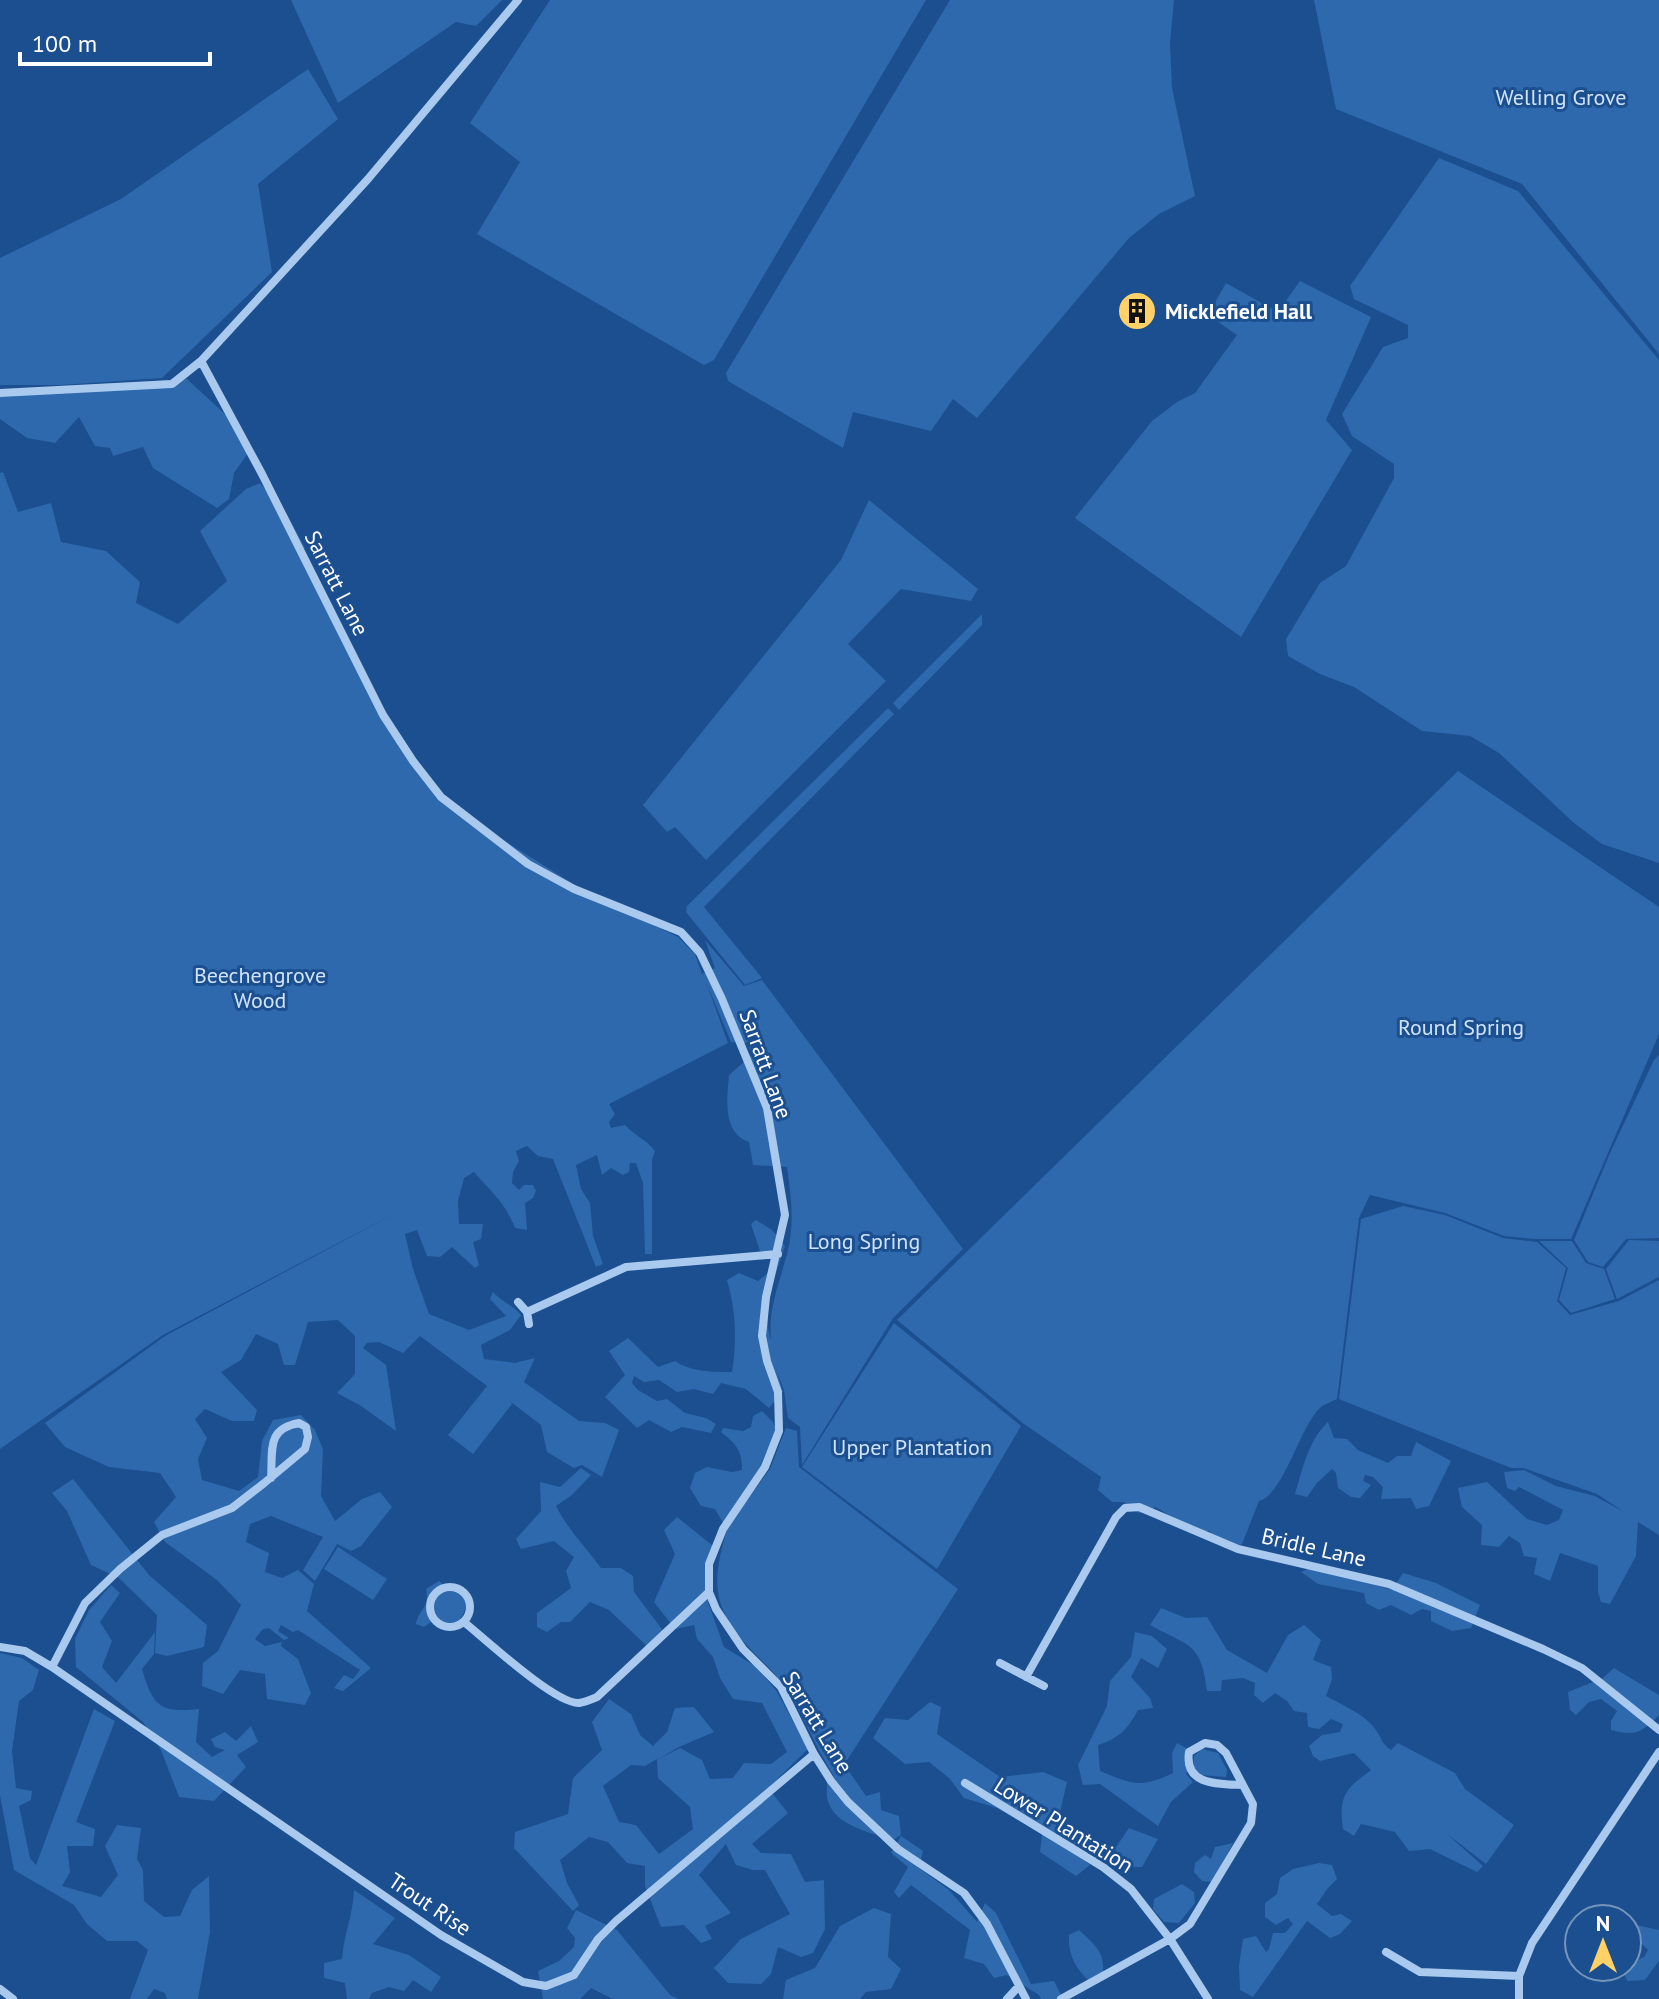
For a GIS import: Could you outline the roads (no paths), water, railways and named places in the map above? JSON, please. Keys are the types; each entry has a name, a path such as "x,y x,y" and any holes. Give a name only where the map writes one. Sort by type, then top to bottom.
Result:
{"street":[{"path":"0,393 172,384 201,361 368,179 518,0"},
{"name":"Sarratt Lane","path":"201,361 262,474 383,715 441,797 528,864 598,899 681,932 700,953 767,1108 785,1215 766,1297 762,1336 778,1392 779,1431 765,1467 723,1529 709,1564 709,1592 716,1609 743,1649 781,1687 831,1781 848,1802 898,1849 964,1893 987,1924 1026,1999"},
{"path":"527,1312 626,1267 778,1254"},
{"path":"518,1302 527,1312 529,1324"},
{"path":"52,1667 85,1603 120,1569 162,1535 232,1508 271,1478 305,1449 308,1437 306,1427 299,1423 278,1430 273,1440 271,1478"},
{"name":"Bridle Lane","path":"1026,1677 1116,1517 1125,1508 1139,1507 1238,1549 1389,1584 1543,1649 1582,1668 1659,1730"},
{"path":"452,1586 465,1592 471,1610 464,1622 452,1627 437,1622 430,1606 435,1594 452,1586"},
{"path":"464,1622 536,1681 562,1698 578,1703 597,1697 709,1592"},
{"name":"Trout Rise","path":"0,1647 25,1651 52,1667 441,1935 523,1982 546,1986 574,1975 598,1939 616,1921 814,1754"},
{"path":"1000,1663 1044,1686"},
{"path":"1061,1999 1170,1939 1190,1924 1251,1823 1253,1804 1226,1753 1217,1745 1205,1743 1189,1752 1187,1762 1191,1773 1199,1780 1242,1785"},
{"path":"1519,1999 1519,1976 1532,1943 1659,1752"},
{"name":"Lower Plantation","path":"965,1783 1103,1867 1131,1889 1170,1939 1208,1999"},
{"path":"1386,1952 1420,1972 1519,1976"},
{"path":"1007,1999 1019,1986"},
{"path":"0,1989 13,1999"}],"place":[{"name":"Micklefield Hall","path":"1137,311"}],"park label":[{"name":"Welling Grove","path":"1561,97"},
{"name":"Beechengrove Wood","path":"260,988"},
{"name":"Round Spring","path":"1461,1027"},
{"name":"Long Spring","path":"864,1241"},
{"name":"Upper Plantation","path":"912,1447"}]}
